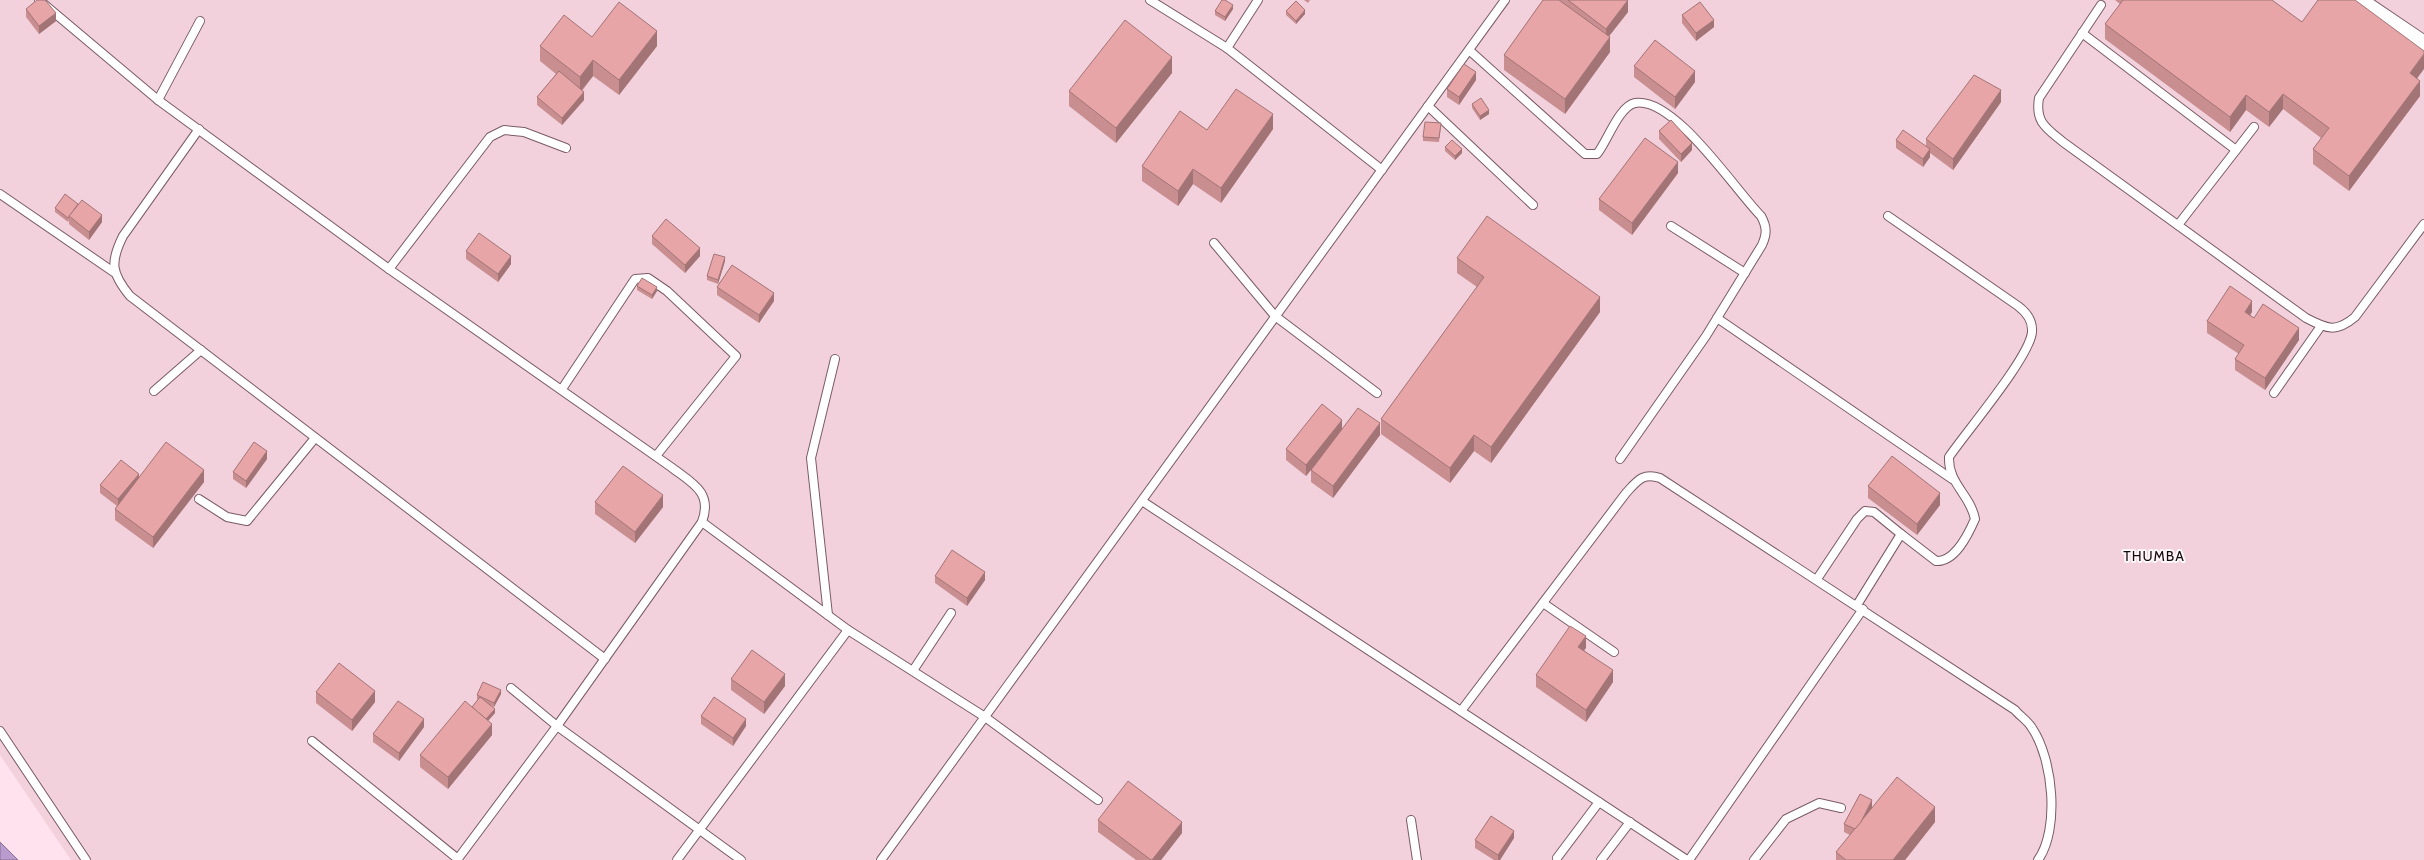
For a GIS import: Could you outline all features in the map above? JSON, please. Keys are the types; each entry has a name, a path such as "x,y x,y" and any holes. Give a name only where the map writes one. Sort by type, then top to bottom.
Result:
{"street":[{"path":"2359,0 2424,44"}],"lane":[{"path":"39,0 158,100 389,268 656,456 695,486 703,495 706,512 702,522 557,726 458,859 312,741"},
{"path":"1227,48 1258,0"},
{"path":"881,860 1505,0"},
{"path":"1154,1 1227,48 1382,170"},
{"path":"2101,5 2039,98 2037,111 2040,121 2063,142 2306,318 2321,326 2333,328 2344,326 2355,317 2424,224"},
{"path":"158,100 200,21"},
{"path":"2082,33 2236,150"},
{"path":"1469,50 1585,154 1597,154 1622,112 1634,104 1653,106 1664,111 1688,132 1761,216 1766,226 1766,236 1717,318 1620,459"},
{"path":"1428,106 1533,205"},
{"path":"2178,225 2254,127"},
{"path":"199,129 123,236 115,252 115,273 119,282 130,296 604,659"},
{"path":"389,268 490,137 504,130 524,132 566,148"},
{"path":"0,194 115,273"},
{"path":"1817,579 1857,519 1865,511 1874,512 1936,561 1943,562 1950,557 1974,519 1968,500 1952,478 1948,468 1949,457 2022,356 2032,332 2031,323 2026,312 1888,216"},
{"path":"1671,226 1745,273"},
{"path":"1214,243 1276,316 1377,393"},
{"path":"562,389 635,279 648,278 667,291 736,356 656,456"},
{"path":"1717,318 1952,478"},
{"path":"2274,393 2321,326"},
{"path":"154,391 201,350"},
{"path":"828,615 811,458 834,359"},
{"path":"199,500 227,517 247,521 315,438"},
{"path":"1461,711 1626,493 1645,475 1660,478 1860,607 2015,710 2032,727 2045,755 2051,796 2049,836 2038,860"},
{"path":"1142,501 1688,860 1860,607 1901,534"},
{"path":"702,522 848,630 914,669 985,717 1098,800"},
{"path":"1542,603 1614,652"},
{"path":"914,669 951,613"},
{"path":"677,860 848,630"},
{"path":"511,688 557,726 741,860"},
{"path":"0,731 86,860"},
{"path":"1557,858 1599,802"},
{"path":"1754,860 1786,819 1818,803 1841,808"},
{"path":"1411,820 1417,860"},
{"path":"1601,860 1630,822"}],"shaded area":[{"path":"0,0 2424,0 2424,860 71,860 0,755"},
{"path":"0,842 18,860 0,860"}],"building":[{"path":"37,0 45,0 56,13 39,26 26,9"},
{"path":"1222,0 1225,0 1233,5 1225,17 1215,11"},
{"path":"1543,0 1559,0 1610,37 1565,99 1504,55"},
{"path":"1568,0 1628,0 1606,29"},
{"path":"2123,0 2272,0 2302,22 2318,0 2355,0 2424,51 2424,54 2410,73 2420,81 2349,176 2313,149 2329,128 2283,94 2269,112 2246,95 2230,117 2105,24"},
{"path":"1296,1 1305,10 1296,21 1286,11"},
{"path":"619,2 657,31 619,80 593,60 580,77 540,46 564,15 592,37"},
{"path":"1700,2 1714,20 1696,33 1682,15"},
{"path":"1125,20 1172,57 1116,128 1069,91"},
{"path":"1655,40 1695,71 1675,97 1634,66"},
{"path":"1464,64 1476,72 1459,97 1447,89"},
{"path":"559,71 584,92 562,118 537,97"},
{"path":"1974,75 2001,90 1953,159 1926,139"},
{"path":"1236,89 1273,114 1221,188 1193,169 1178,191 1142,166 1180,111 1207,130"},
{"path":"1481,98 1489,110 1480,116 1472,104"},
{"path":"1671,120 1692,143 1681,154 1659,131"},
{"path":"1425,122 1441,123 1439,138 1423,137"},
{"path":"1903,130 1930,149 1923,159 1896,140"},
{"path":"1645,138 1678,162 1632,223 1599,199"},
{"path":"1452,140 1462,149 1455,156 1445,147"},
{"path":"65,194 78,204 68,218 55,208"},
{"path":"82,200 102,215 89,232 69,216"},
{"path":"1487,216 1600,297 1491,447 1474,435 1450,468 1381,419 1484,277 1457,258"},
{"path":"666,219 700,248 685,265 652,236"},
{"path":"479,233 511,256 498,274 466,251"},
{"path":"714,254 725,257 718,280 707,276"},
{"path":"732,265 774,293 759,315 717,287"},
{"path":"642,278 657,287 652,295 637,286"},
{"path":"2230,286 2252,301 2245,312 2254,318 2263,304 2299,328 2265,378 2235,359 2244,345 2207,321"},
{"path":"1322,404 1342,420 1306,465 1286,449"},
{"path":"1358,408 1380,423 1333,486 1311,470"},
{"path":"166,442 204,470 153,537 115,509"},
{"path":"254,442 267,451 246,481 233,472"},
{"path":"1892,456 1940,493 1917,524 1868,486"},
{"path":"121,460 139,474 118,499 100,485"},
{"path":"623,466 663,495 635,532 595,502"},
{"path":"952,550 985,572 967,598 935,576"},
{"path":"1570,626 1586,636 1578,647 1613,670 1586,710 1536,675"},
{"path":"752,650 785,674 764,702 731,679"},
{"path":"339,663 375,691 352,720 316,692"},
{"path":"483,682 501,690 494,703 477,695"},
{"path":"480,697 495,709 486,719 472,707"},
{"path":"714,697 746,719 733,738 701,716"},
{"path":"398,701 424,719 399,753 373,734"},
{"path":"465,701 492,724 448,777 420,755"},
{"path":"1897,777 1935,807 1893,860 1846,860 1836,852"},
{"path":"1128,781 1182,822 1152,860 1098,820"},
{"path":"1860,794 1872,800 1861,822 1855,829 1844,824"},
{"path":"1491,816 1514,831 1498,855 1475,840"}],"district":[{"name":"THUMBA","path":"2154,556"}]}
